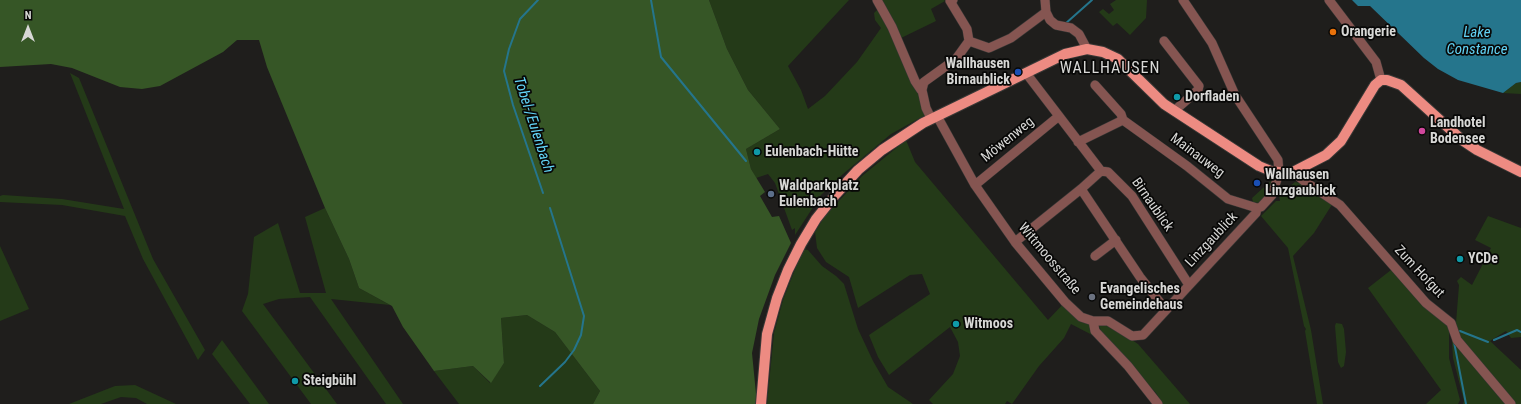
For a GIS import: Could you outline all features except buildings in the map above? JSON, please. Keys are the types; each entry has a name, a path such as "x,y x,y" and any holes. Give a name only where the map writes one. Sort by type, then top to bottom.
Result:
{"main road":[{"path":"761,404 762,376 769,327 777,298 788,270 816,219 858,170 882,150 930,119 1065,54 1087,49 1103,52 1118,59 1164,104 1259,166 1278,173 1294,172 1326,156 1341,141 1375,85 1381,80 1387,80 1401,85 1462,140 1477,150 1521,172"}],"street":[{"name":"Wittmoosstraße","path":"877,0 892,27 915,81 922,90 930,119 1014,242 1065,302 1081,317 1093,321"},
{"path":"922,90 924,82 956,59 969,41 967,29 950,1 953,0"},
{"path":"1045,0 1046,12 1050,20 1056,25 1071,28 1079,34 1087,49"},
{"path":"1183,0 1212,43 1235,95 1278,160 1278,173"},
{"path":"1329,0 1376,62 1381,80"},
{"path":"969,41 989,48 1011,38 1046,12"},
{"path":"1164,41 1199,86 1198,90 1174,110"},
{"name":"Birnaublick","path":"1026,73 1101,171 1108,172 1132,196 1189,285"},
{"name":"Mainauweg","path":"1095,85 1121,114 1123,120 1187,166 1228,199 1257,208"},
{"name":"Möwenweg","path":"975,185 1059,116"},
{"path":"1078,142 1123,120"},
{"path":"1014,242 1082,189 1101,171"},
{"name":"Zum Hofgut","path":"1294,172 1304,181 1340,205 1426,303 1451,323 1457,340 1511,404"},
{"name":"Linzgaublick","path":"1093,321 1108,321 1132,336 1143,335 1256,214 1257,208 1262,207 1272,195 1278,173"},
{"path":"1082,189 1140,277 1166,310"},
{"path":"1095,256 1116,240"},
{"path":"1093,321 1095,331 1128,366 1158,404"}],"green space":[{"path":"0,0 709,0 727,49 748,90 780,129 746,149 751,169 765,192 760,196 772,217 779,216 791,243 775,275 759,319 752,353 757,404 593,404 600,391 555,332 527,315 501,318 504,363 491,383 473,366 434,371 403,327 392,306 359,288 349,259 325,208 267,67 259,40 237,40 223,52 160,86 142,89 120,87 72,68 51,64 0,67"},
{"path":"709,0 849,0 788,66 801,90 808,109 825,96 857,62 881,28 875,20 874,13 881,6 929,113 891,134 843,174 821,195 795,235 795,228 792,230 775,183 768,174 756,178 751,169 746,149 780,129 748,90 727,49"},
{"path":"879,0 945,1 931,9 936,21 899,39"},
{"path":"1116,0 1147,0 1146,18 1130,35 1117,23 1113,26 1099,12 1103,9 1109,14 1114,10 1110,4"},
{"path":"70,73 79,78 153,259 205,350 198,360 143,259 125,216 62,205 0,202 0,196 3,195 62,199 124,209"},
{"path":"1521,82 1521,94 1503,93 1516,83"},
{"path":"906,140 915,162 1048,320 1065,302 1091,323 1096,337 1071,324 1064,338 1039,366 1012,404 1007,401 1005,404 933,404 929,400 953,374 960,356 958,342 950,327 889,375 878,357 869,335 930,294 922,274 910,275 858,308 849,277 826,262 817,248 815,232 825,216 862,176"},
{"path":"1273,179 1270,193 1260,203 1253,202 1252,198"},
{"path":"1295,182 1300,183 1333,203 1314,233 1293,256 1311,330 1323,404 1317,404 1305,331 1306,329 1304,326 1288,248 1261,216 1276,201 1280,201 1279,195"},
{"path":"325,208 349,259 359,288 390,305 331,299 403,404 386,404 310,297 279,299 263,304 337,404 311,404 242,311 248,294 254,237 278,223 300,293 326,293 305,217"},
{"path":"1488,216 1521,228 1521,337 1511,338 1506,331 1490,341 1521,370 1521,404 1514,404 1459,339 1456,323 1459,285 1457,281 1461,277 1472,285 1491,248 1475,240"},
{"path":"0,246 29,309 0,321"},
{"path":"803,249 808,250 822,266 844,284 858,329 873,361 888,387 913,404 767,404 774,333 783,300"},
{"path":"1391,270 1424,305 1449,324 1449,358 1460,400 1458,404 1426,404 1441,390 1368,288"},
{"path":"527,315 555,332 600,391 593,404 459,404 434,371 473,366 490,383 504,363 501,318"},
{"path":"1107,323 1138,344 1190,404 1163,404 1156,393 1102,333 1099,326"},
{"path":"1336,323 1342,324 1344,329 1346,352 1344,366 1341,368 1338,362"},
{"path":"1451,326 1509,404 1463,404 1464,401 1453,358"},
{"path":"222,340 269,404 250,404 212,354"},
{"path":"135,385 176,404 147,404 136,398 121,397 101,404 69,404 115,386"}],"water":[{"name":"Lake Constance","path":"1352,0 1521,0 1521,82 1516,83 1503,93 1458,80 1438,69 1424,58 1370,6 1358,6"}],"waterway":[{"name":"Tobel-/Eulenbach","path":"538,0 520,19 509,49 504,71 513,105 543,193"},
{"name":"Tobel-/Eulenbach","path":"651,0 661,57 746,161"},
{"path":"1065,24 1092,0"},
{"name":"Tobel-/Eulenbach","path":"540,386 565,362 574,350 581,335 584,316 550,208"},
{"path":"1494,340 1517,330 1521,332"},
{"path":"1460,331 1488,342"},
{"path":"1454,342 1466,404"}],"place":[{"name":"Orangerie","path":"1333,32"},
{"name":"Wallhausen Birnaublick","path":"1018,72"},
{"name":"Dorfladen","path":"1177,97"},
{"name":"Landhotel Bodensee","path":"1422,131"},
{"name":"Eulenbach-Hütte","path":"757,152"},
{"name":"Wallhausen Linzgaublick","path":"1257,183"},
{"name":"Waldparkplatz Eulenbach","path":"771,194"},
{"name":"YCDe","path":"1460,259"},
{"name":"Evangelisches Gemeindehaus","path":"1092,297"},
{"name":"Witmoos","path":"956,324"},
{"name":"Steigbühl","path":"295,381"}],"district":[{"name":"WALLHAUSEN","path":"1110,69"}]}
